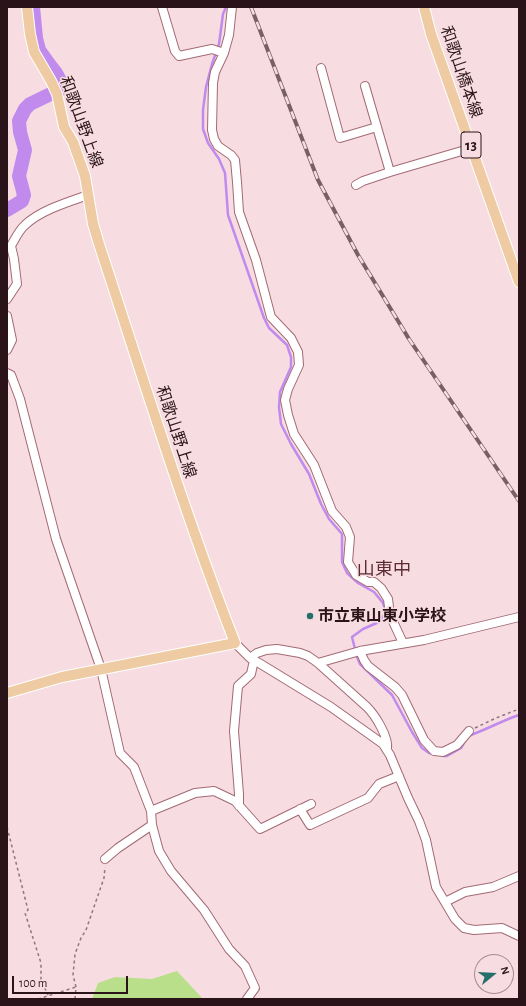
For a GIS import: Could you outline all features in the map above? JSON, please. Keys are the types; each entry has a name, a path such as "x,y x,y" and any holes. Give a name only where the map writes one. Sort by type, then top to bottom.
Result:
{"main road":[{"name":"和歌山野上線","path":"27,7 34,52 51,81 56,93 64,127 73,142 85,176 98,244 196,537 235,643"},
{"name":"和歌山橋本線","path":"424,7 431,34 519,282"},
{"path":"7,693 62,677 235,643"}],"street":[{"path":"162,7 175,51 179,56 212,49 224,53"},
{"path":"232,7 229,34 224,53 215,72 213,83 212,130 214,139 218,146 231,155 235,160 239,212 256,260 271,317 291,338 298,352 300,365 288,389 285,400 288,415 294,434 314,465 332,511 346,527 350,537 348,562 356,575 368,582 374,582 381,588 388,599 390,615 403,643"},
{"path":"321,68 340,138 377,126"},
{"path":"365,86 390,172"},
{"path":"356,185 363,181 390,172 472,148"},
{"path":"7,298 17,284 11,246 24,226 34,218 62,204 88,195"},
{"path":"7,316 12,340 7,350"},
{"path":"7,373 10,375 20,399 56,539 101,669 120,753 134,767 152,810 152,825 159,851 171,871 204,910 229,949 245,966 255,988 247,999"},
{"path":"318,662 360,651 424,640 519,617"},
{"path":"235,643 252,659 332,708 383,744 390,755 419,821 426,840 436,887 455,919 464,928 474,930 502,928 519,936"},
{"path":"238,806 239,794 234,731 238,686 251,674 252,659 257,653 277,649 300,652 318,662 374,714 385,735 388,745 387,750"},
{"path":"360,651 368,666 395,687 402,695 424,740 434,751 442,752 456,745 469,731"},
{"path":"300,809 310,825 368,798 379,784 399,776"},
{"path":"152,810 195,793 214,791 235,801 260,829 312,804"},
{"path":"105,859 118,848 152,825"},
{"path":"444,902 465,892 493,887 519,876"}],"path":[{"path":"469,731 519,709"},
{"path":"7,827 28,910 25,914 41,963 41,980 48,995"},
{"path":"75,999 76,986 73,975 75,954 81,938 86,930 104,878 105,859"},
{"path":"38,999 76,986"}],"green space":[{"path":"177,971 203,999 92,999 98,983 115,977 152,979"}],"waterway":[{"path":"7,210 22,201 24,195 19,176 25,150 20,132 19,121 25,109 30,104 61,89 62,84 39,50 36,38 33,7"},
{"path":"226,7 223,14 219,44 206,87 203,110 203,129 208,143 219,159 225,173 228,215 264,318 269,328 287,345 291,357 291,367 280,392 279,407 281,424 309,474 321,504 329,519 342,534 342,562 347,573 358,583 374,592 383,603 385,610 384,615 379,622 363,629 352,637 360,664 392,695 422,748 429,753 434,754"},
{"path":"443,756 447,756 461,748 468,736 519,715"}],"railway":[{"path":"251,7 318,180 358,255 409,339 519,501"}],"place":[{"name":"市立東山東小学校","path":"310,616"}],"district":[{"name":"山東中","path":"384,570"}]}
